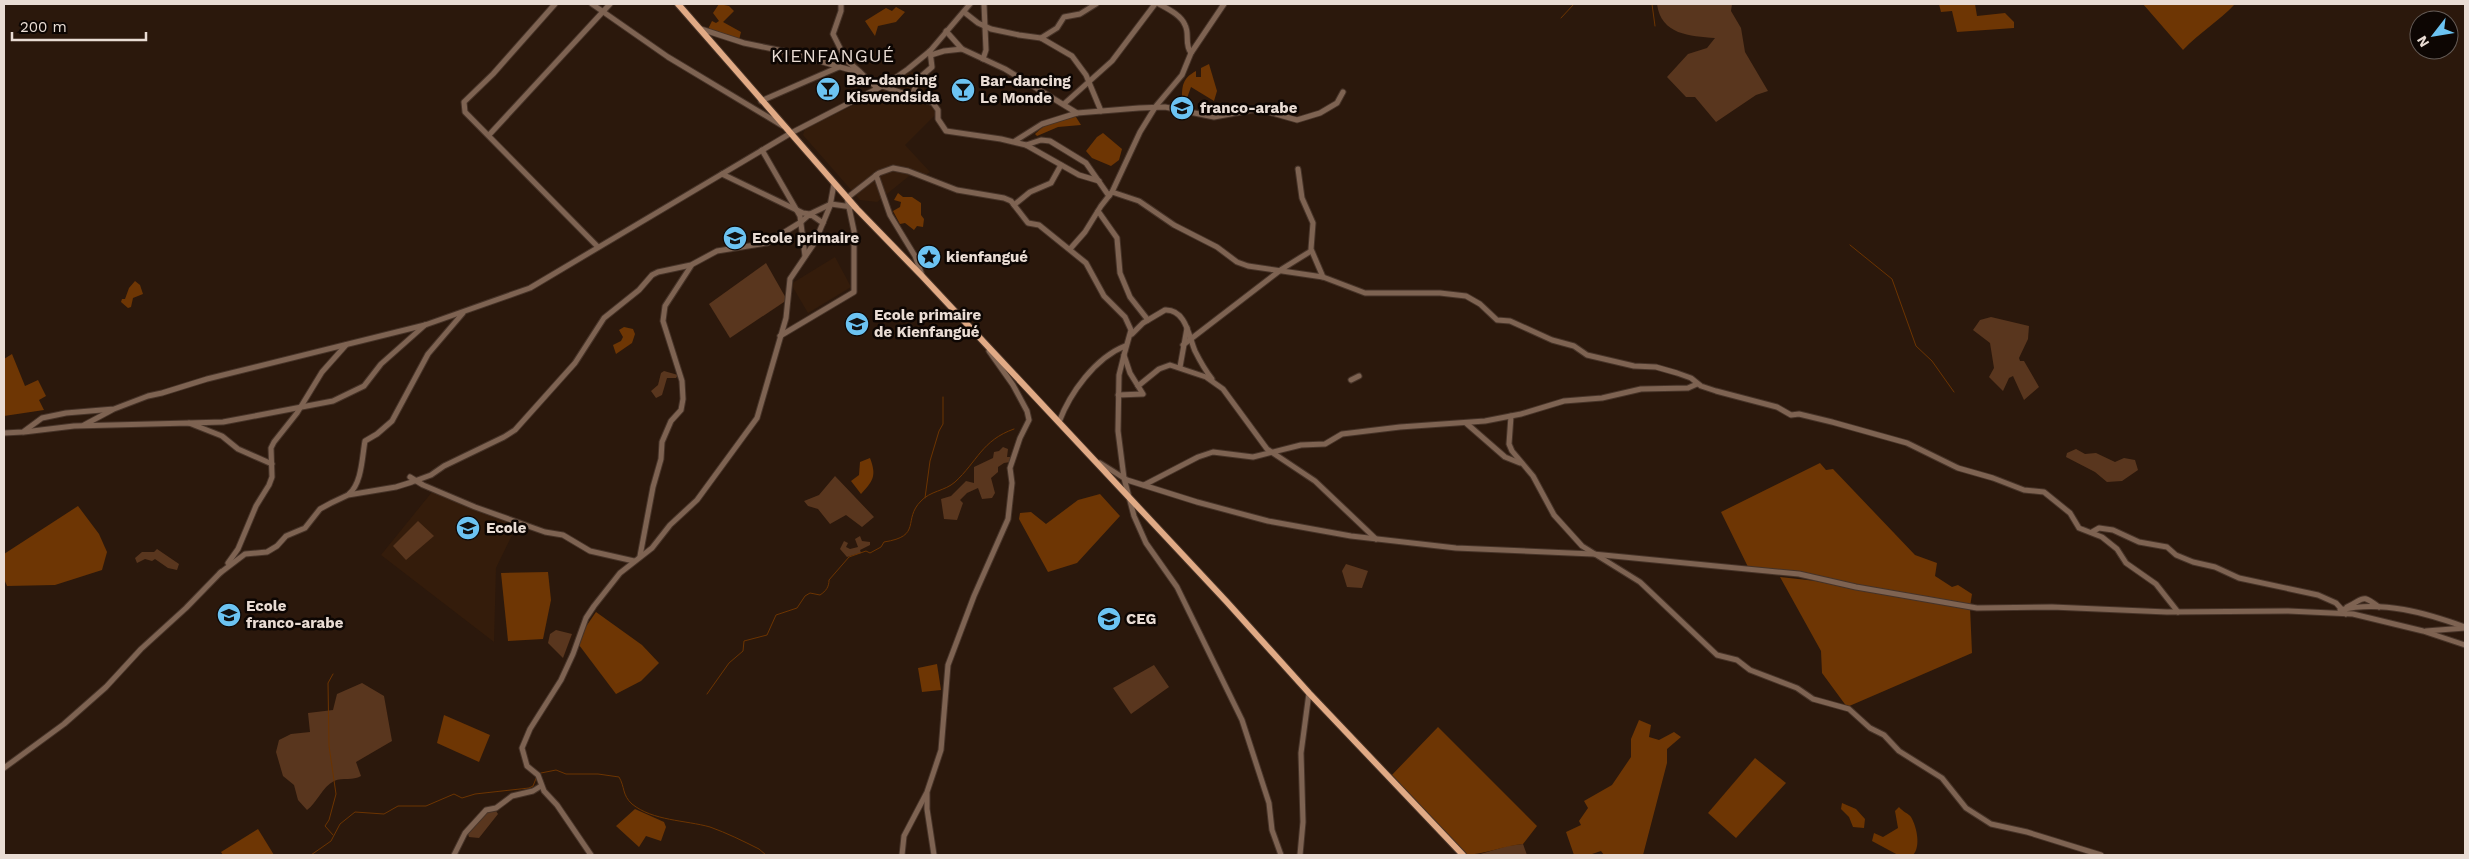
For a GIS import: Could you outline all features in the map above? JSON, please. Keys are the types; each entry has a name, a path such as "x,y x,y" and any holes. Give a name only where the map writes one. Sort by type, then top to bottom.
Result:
{"main road":[{"path":"678,4 854,208 922,276 1226,601 1309,693 1463,855"}],"street":[{"path":"555,4 482,86 464,102 465,112 598,247"},
{"path":"592,4 668,57 785,127"},
{"path":"489,135 610,4"},
{"path":"841,4 841,11 833,34 846,60 879,87 912,96 936,107 938,119 946,132 1015,141 1026,145 1079,175 1100,181"},
{"path":"79,426 114,409 148,396 162,394 207,379 289,360 329,347 346,345 425,325 530,288 762,150 879,87 908,69 930,53 946,31 970,4"},
{"path":"983,59 986,50 984,4"},
{"path":"1041,38 1057,28 1064,17 1080,14 1096,4"},
{"path":"1064,104 1112,61 1155,4"},
{"path":"1160,4 1173,12 1185,24 1187,47 1191,53"},
{"path":"1070,249 1085,232 1110,194 1140,132 1156,106 1182,75 1191,53 1224,4"},
{"path":"964,12 978,23 986,26 1019,35 1041,38 1076,59 1089,82 1101,111"},
{"path":"698,28 744,43 788,52 861,73"},
{"path":"946,31 962,49 1005,69 1077,113"},
{"path":"930,53 962,49"},
{"path":"912,96 918,79 932,67 930,53"},
{"path":"761,101 840,67"},
{"path":"1015,141 1042,124 1077,113 1156,106 1214,117 1258,108 1297,120 1320,114 1336,103 1343,92"},
{"path":"1026,145 1041,140 1050,141 1086,162 1110,194 1139,201 1160,217 1217,247 1237,262 1253,267 1282,269 1323,277 1365,293 1433,293 1466,296 1480,304 1497,320 1510,321 1552,340 1574,346 1587,355 1634,366 1656,367 1691,378 1697,384 1777,407 1790,415 1799,414 1907,443 1958,468 1993,478 2024,490 2044,492 2070,512 2079,528 2086,532 2091,532 2117,549 2126,563 2156,584 2178,612"},
{"path":"762,150 801,222 805,257"},
{"path":"1014,205 1030,192 1052,183 1061,165"},
{"path":"847,198 876,175 896,168 957,190 1004,198 1014,205 1021,217 1028,222 1039,225 1086,262 1104,296 1125,317 1131,334"},
{"path":"1298,169 1302,198 1312,223 1311,251 1323,277"},
{"path":"722,174 796,210 810,214 823,223"},
{"path":"876,175 890,215 916,256 922,276"},
{"path":"591,855 541,786 537,775 527,766 522,748 530,729 561,680 586,618 620,573 652,548 670,525 702,494 753,425 769,382 788,306 790,280 815,242 831,204 834,184"},
{"path":"348,495 396,487 431,475 444,466 515,430 574,363 604,318 639,290 652,275 691,265 717,251 766,243 801,222 810,214 831,204 854,208 854,292 780,336"},
{"path":"1098,211 1117,238 1120,273 1130,297 1148,320"},
{"path":"1183,345 1282,269 1311,251"},
{"path":"640,556 651,495 661,459 662,442 671,421 680,410 683,399 682,381 663,321 663,313 665,306 691,265"},
{"path":"1281,855 1272,830 1269,803 1242,720 1177,587 1146,543 1129,498 1124,478 1118,430 1118,395 1120,367 1125,346 1131,334 1148,320 1169,310 1178,315 1188,330 1200,361 1213,380 1229,395 1261,443 1271,453 1315,481 1376,539"},
{"path":"220,573 245,554 267,552 277,546 286,536 305,528 320,510 353,491 362,465 365,441 377,434 392,421 428,354 464,311"},
{"path":"4,433 79,426 224,422 333,401 364,386 381,364 425,325"},
{"path":"1188,330 1199,333"},
{"path":"1180,367 1183,345 1188,330"},
{"path":"902,855 904,836 926,792 941,750 948,665 974,596 1008,519 1012,483 1010,468 1020,438 1029,420 1027,411 1013,385 983,342"},
{"path":"4,768 64,724 106,688 141,648 186,608 220,573 237,552 256,506 269,485 272,464 271,448 274,442 301,407 322,372 346,345"},
{"path":"1059,422 1063,411 1084,380 1107,356 1125,346"},
{"path":"1118,395 1143,394 1130,373 1124,355"},
{"path":"1138,386 1163,367 1170,365 1213,380"},
{"path":"1351,380 1359,376"},
{"path":"1144,485 1198,456 1213,452 1245,458 1301,445 1324,444 1342,434 1400,427 1466,423 1511,416 1564,401 1602,398 1640,389 1688,388 1697,384"},
{"path":"24,432 42,418 66,413 114,409"},
{"path":"1511,416 1509,444 1521,464 1533,476 1554,514 1582,546 1640,582 1717,655 1737,660 1750,670 1798,688 1813,699 1849,709 1870,728 1884,735 1899,751 1942,778 1966,808 1991,824 2027,832 2101,855"},
{"path":"189,423 222,436 238,449 272,464"},
{"path":"1466,423 1505,457 1521,464"},
{"path":"1091,457 1124,478 1197,502 1268,521 1376,539 1465,548 1593,554 1799,574 1856,588 1977,608 2052,607 2178,612 2288,611 2346,614 2423,631 2465,645"},
{"path":"410,477 489,512 545,532 563,536 590,550 634,561"},
{"path":"2091,532 2099,528 2113,530 2139,542 2167,547 2176,554 2193,562 2215,567 2238,578 2318,595 2336,603 2346,614"},
{"path":"2330,614 2349,606 2361,597 2369,599 2379,606"},
{"path":"2342,609 2379,606 2439,618 2465,627"},
{"path":"2423,631 2465,627"},
{"path":"1300,855 1303,822 1302,752 1309,693"},
{"path":"454,855 465,833 486,810 496,808 512,796 533,791 541,786"},
{"path":"926,792 926,809 934,855"}],"shaded area":[{"path":"719,4 729,6 734,11 723,22 741,32 739,40 707,31 712,21 716,23 719,21 713,13"},
{"path":"1657,4 1732,4 1731,11 1741,28 1745,52 1768,91 1756,95 1716,122 1695,97 1686,97 1667,77 1688,54 1707,48 1715,38 1687,35 1671,28 1664,22"},
{"path":"1939,4 1975,4 1977,16 2005,13 2014,22 2014,28 1957,32 1952,11 1941,12"},
{"path":"2143,4 2235,4 2183,50"},
{"path":"896,7 905,12 896,22 878,26 875,36 865,21 886,8 892,11"},
{"path":"1209,64 1217,91 1214,101 1191,87 1186,101 1182,99 1183,86 1186,79 1196,71 1196,77 1201,77 1201,68"},
{"path":"911,71 925,84 922,101 937,110 935,115 905,145 930,172 924,176 914,172 877,202 860,200 803,135 805,129 880,92"},
{"path":"1071,116 1076,117 1081,125 1058,127 1037,136 1035,134 1045,125"},
{"path":"1103,133 1122,149 1119,160 1111,166 1092,158 1086,151 1097,137"},
{"path":"898,193 903,197 912,197 921,203 921,215 924,219 923,227 917,226 914,230 905,223 900,224 893,211 900,207 901,202 894,200"},
{"path":"835,257 851,287 808,313 791,284"},
{"path":"766,263 787,300 730,338 709,304"},
{"path":"135,281 140,285 143,294 133,298 131,307 128,308 121,302 122,299 125,299 129,288"},
{"path":"1991,317 2029,326 2028,339 2019,358 2020,361 2024,361 2039,387 2024,400 2013,376 2009,378 2003,391 1989,377 1994,368 1990,343 1973,330 1980,320"},
{"path":"624,327 633,329 635,334 632,343 616,354 613,345 621,341 623,337 619,330"},
{"path":"12,354 25,386 38,380 46,396 39,400 44,410 4,416 4,359"},
{"path":"664,371 678,375 676,378 667,378 662,395 656,398 651,391 658,385 661,373"},
{"path":"1003,447 1008,449 1007,457 1012,457 1010,462 998,467 998,472 991,478 995,493 992,498 982,499 978,488 967,493 960,500 963,503 957,520 944,519 941,499 951,496 966,481 974,483 974,467 993,458 994,452 999,451"},
{"path":"2076,449 2085,454 2096,453 2115,462 2124,458 2135,460 2138,470 2122,481 2107,482 2095,472 2066,457 2067,453"},
{"path":"870,458 873,478 861,494 851,481 859,475 860,462"},
{"path":"1820,463 1826,470 1833,469 1915,555 1937,563 1935,576 1952,587 1958,585 1972,594 1970,607 1972,653 1847,707 1822,673 1821,651 1780,577 1816,581 1856,590 1856,588 1815,577 1750,571 1721,512"},
{"path":"835,476 874,517 862,527 846,515 830,524 818,509 808,506 804,501 819,495"},
{"path":"432,492 517,525 496,568 494,642 381,555"},
{"path":"1100,494 1120,516 1077,563 1048,572 1019,519 1020,513 1031,512 1046,524 1078,500"},
{"path":"78,506 99,534 107,552 102,570 55,585 7,586 4,579 4,554"},
{"path":"418,521 434,536 406,560 393,546"},
{"path":"860,536 862,541 870,542 870,545 860,550 861,553 847,557 840,549 844,541 848,543 846,547 850,549 858,547 855,539"},
{"path":"157,549 179,564 177,570 168,568 155,559 152,561 145,559 137,563 135,558 142,552 154,552"},
{"path":"1346,564 1368,571 1362,588 1347,587 1342,571"},
{"path":"548,572 551,600 543,639 508,641 501,573"},
{"path":"596,612 642,645 659,663 641,681 616,694 576,641"},
{"path":"556,630 572,634 563,658 548,643 550,634"},
{"path":"937,664 941,690 922,692 918,668"},
{"path":"1154,665 1169,687 1131,714 1113,688"},
{"path":"362,683 384,696 392,741 356,762 361,776 334,781 326,787 307,810 298,800 294,785 283,776 276,752 279,740 291,734 310,732 308,713 333,710 337,694"},
{"path":"444,715 490,735 479,762 437,743"},
{"path":"1639,720 1651,725 1649,737 1659,740 1674,732 1681,737 1667,749 1667,763 1643,855 1604,855 1601,851 1589,855 1574,855 1566,832 1581,825 1579,821 1588,808 1584,801 1612,785 1631,757 1631,739"},
{"path":"1438,727 1537,826 1523,844 1478,854 1463,855 1389,778"},
{"path":"1755,758 1786,783 1736,838 1708,813"},
{"path":"1842,803 1856,809 1865,819 1864,828 1853,827 1849,817 1841,809"},
{"path":"1899,807 1911,817 1915,826 1917,847 1913,855 1898,855 1872,841 1874,833 1883,837 1898,828 1895,811"},
{"path":"635,809 664,822 666,827 661,841 646,836 639,847 616,826"},
{"path":"496,811 498,814 479,838 469,837 468,834 476,825 480,814"},
{"path":"258,829 274,855 223,855 221,852"},
{"path":"1523,844 1527,855 1477,855 1507,846"}],"waterway":[{"path":"1561,18 1574,4"},
{"path":"1652,4 1655,26"},
{"path":"1850,245 1892,279 1916,346 1932,361 1954,392"},
{"path":"925,498 930,461 943,424 943,397"},
{"path":"707,694 729,663 743,651 744,641 767,635 776,615 797,608 805,596 810,593 820,595 828,587 829,580 849,557 866,551 870,553 881,547 884,542 904,536 921,501 955,482 987,445 994,439 1014,429"},
{"path":"333,674 328,683 329,746 336,794 329,820 325,826 333,835"},
{"path":"541,773 556,770 566,774 598,774 619,777 625,794 632,804 640,810 659,817 710,827 729,834 759,849 766,855"},
{"path":"311,855 331,841 340,824 355,812 384,814 398,806 426,806 454,794 462,798 475,794 529,788 533,786 537,776"}],"place":[{"name":"Bar-dancing Kiswendsida","path":"828,89"},
{"name":"Bar-dancing Le Monde","path":"963,90"},
{"name":"franco-arabe","path":"1182,108"},
{"name":"Ecole primaire","path":"735,238"},
{"name":"kienfangué","path":"929,257"},
{"name":"Ecole primaire de Kienfangué","path":"857,324"},
{"name":"Ecole","path":"468,528"},
{"name":"Ecole franco-arabe","path":"229,615"},
{"name":"CEG","path":"1109,619"}],"district":[{"name":"KIENFANGUÉ","path":"833,56"}]}
